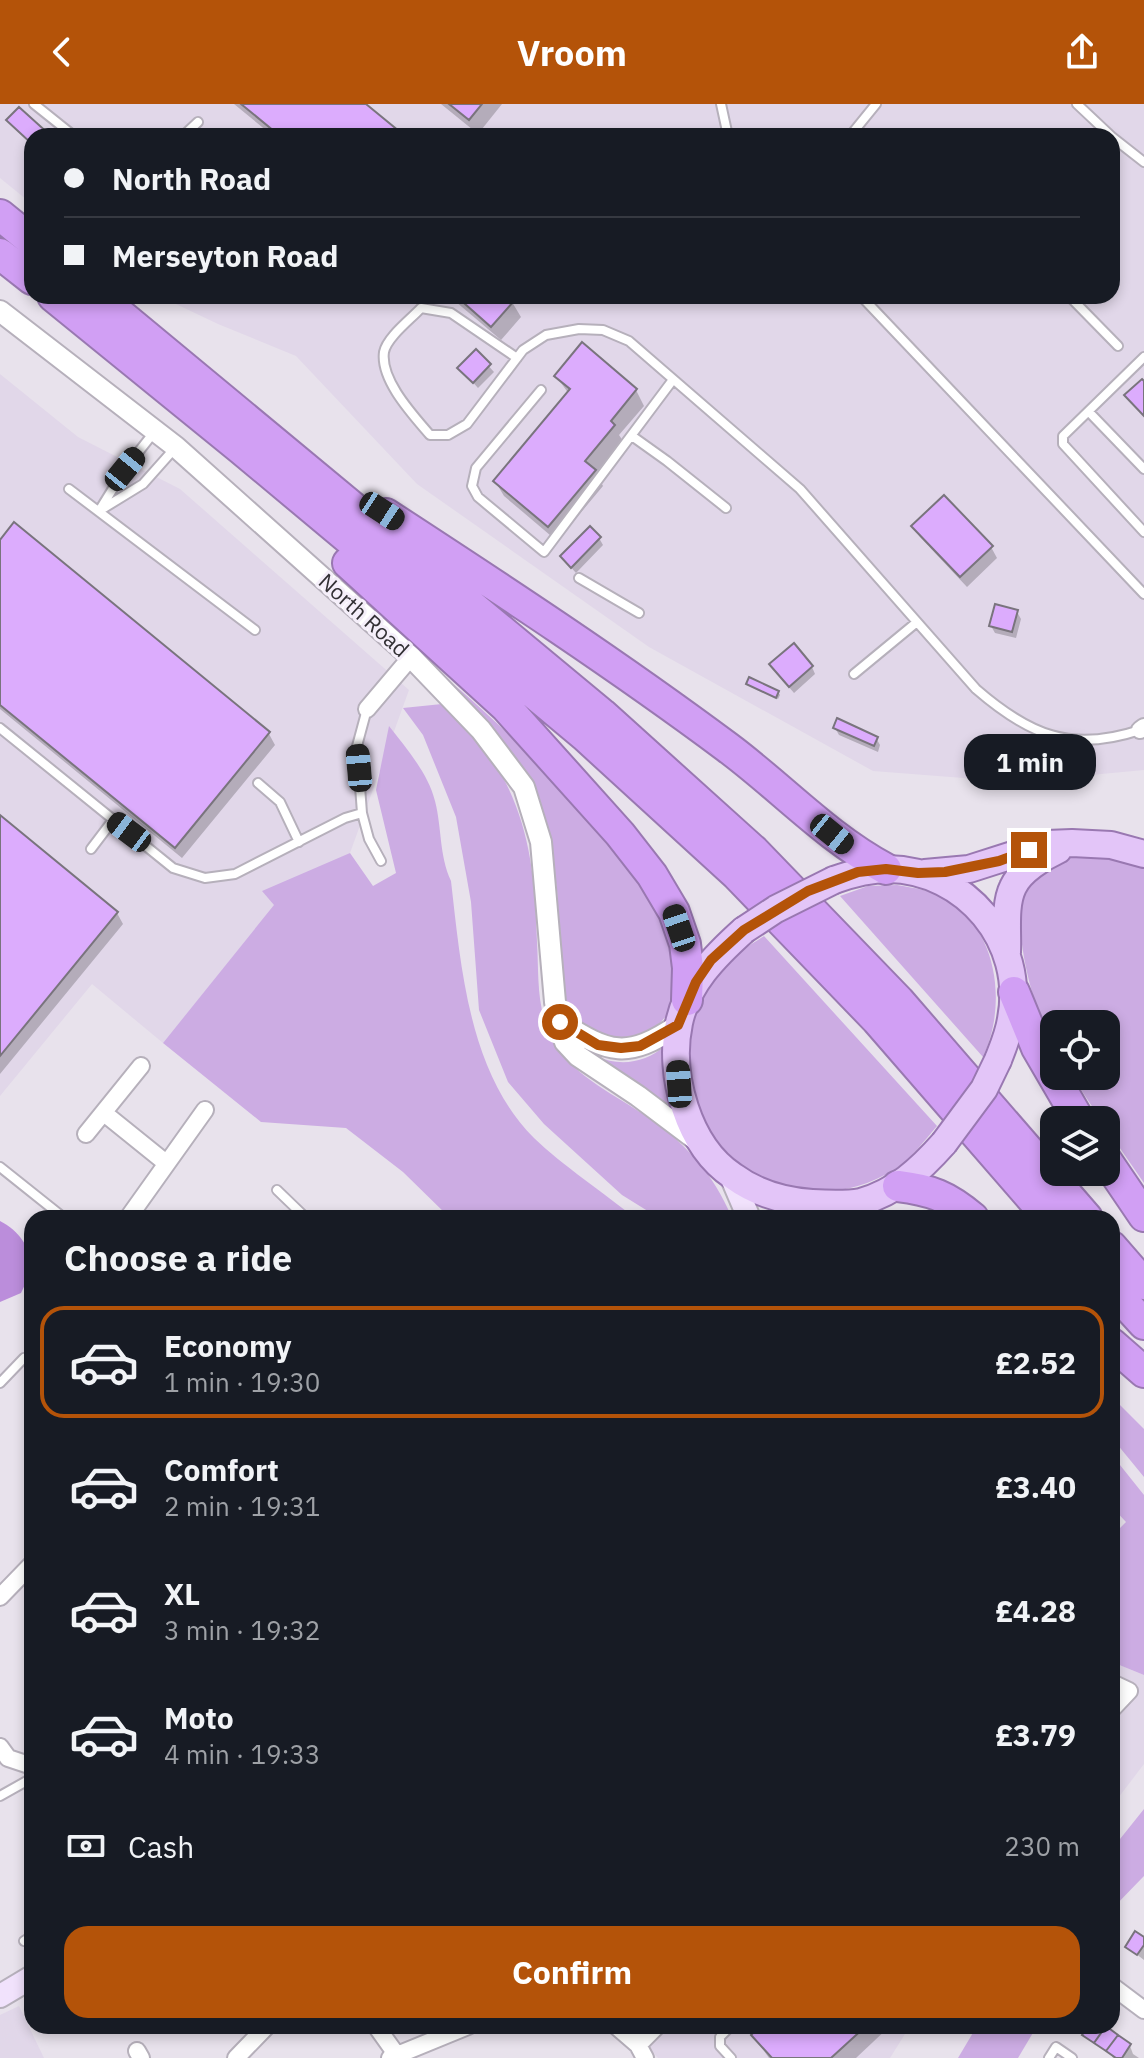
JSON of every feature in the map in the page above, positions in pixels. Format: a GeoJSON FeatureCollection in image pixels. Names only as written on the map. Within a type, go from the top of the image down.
{"type":"FeatureCollection","features":[{"type":"Feature","properties":{"kind":"highway"},"geometry":{"type":"LineString","coordinates":[[0,215],[24,234]]}},
{"type":"Feature","properties":{"kind":"highway"},"geometry":{"type":"LineString","coordinates":[[0,254],[24,273]]}},
{"type":"Feature","properties":{"kind":"highway"},"geometry":{"type":"LineString","coordinates":[[63,304],[585,736],[737,875],[877,1020],[1042,1210]]}},
{"type":"Feature","properties":{"kind":"highway"},"geometry":{"type":"LineString","coordinates":[[108,304],[602,714],[754,851],[899,1001],[1080,1210]]}},
{"type":"Feature","properties":{"kind":"highway"},"geometry":{"type":"LineString","coordinates":[[109,342],[207,439],[506,707],[620,834],[652,875],[674,912],[685,944],[688,968],[683,1012]]}},
{"type":"Feature","properties":{"kind":"highway"},"geometry":{"type":"LineString","coordinates":[[258,430],[506,593],[729,748],[854,852],[886,869]]}},
{"type":"Feature","properties":{"kind":"highway"},"geometry":{"type":"LineString","coordinates":[[1014,992],[1037,1048],[1071,1106]]}},
{"type":"Feature","properties":{"kind":"highway"},"geometry":{"type":"LineString","coordinates":[[1120,1181],[1144,1216]]}},
{"type":"Feature","properties":{"kind":"highway"},"geometry":{"type":"LineString","coordinates":[[898,1186],[928,1189],[962,1210]]}},
{"type":"Feature","properties":{"kind":"highway"},"geometry":{"type":"LineString","coordinates":[[1120,1256],[1144,1284]]}},
{"type":"Feature","properties":{"kind":"highway"},"geometry":{"type":"LineString","coordinates":[[1120,1298],[1144,1324]]}},
{"type":"Feature","properties":{"kind":"highway"},"geometry":{"type":"LineString","coordinates":[[1120,1351],[1144,1372]]}},
{"type":"Feature","properties":{"kind":"main road"},"geometry":{"type":"LineString","coordinates":[[1007,955],[1008,912],[1013,887],[1045,856],[1072,843]]}},
{"type":"Feature","properties":{"kind":"main road"},"geometry":{"type":"LineString","coordinates":[[746,1210],[731,1176],[703,1145],[685,1107],[679,1084],[683,1012],[711,960],[744,930],[776,909],[834,880],[858,872],[886,869],[918,873],[969,869],[1047,844],[1111,845],[1144,854]]}},
{"type":"Feature","properties":{"kind":"main road"},"geometry":{"type":"LineString","coordinates":[[846,1210],[898,1186],[917,1173],[944,1143],[984,1089],[1012,1018],[1012,968],[1003,941],[985,914],[961,891],[918,873]]}},
{"type":"Feature","properties":{"kind":"main road"},"geometry":{"type":"LineString","coordinates":[[731,1176],[792,1202],[859,1202]]}},
{"type":"Feature","properties":{"kind":"main road"},"geometry":{"type":"LineString","coordinates":[[0,1996],[24,1982]]}},
{"type":"Feature","properties":{"kind":"street","name":"North Road"},"geometry":{"type":"LineString","coordinates":[[0,311],[176,447],[411,657],[481,730],[524,787],[541,842],[555,1002],[565,1042],[578,1056],[703,1145]]}},
{"type":"Feature","properties":{"kind":"street"},"geometry":{"type":"LineString","coordinates":[[367,709],[411,657]]}},
{"type":"Feature","properties":{"kind":"street"},"geometry":{"type":"LineString","coordinates":[[560,1022],[598,1045],[621,1048],[640,1046],[683,1012]]}},
{"type":"Feature","properties":{"kind":"street"},"geometry":{"type":"LineString","coordinates":[[86,1134],[141,1066]]}},
{"type":"Feature","properties":{"kind":"street"},"geometry":{"type":"LineString","coordinates":[[134,1210],[205,1110]]}},
{"type":"Feature","properties":{"kind":"street"},"geometry":{"type":"LineString","coordinates":[[104,1113],[166,1163]]}},
{"type":"Feature","properties":{"kind":"street"},"geometry":{"type":"LineString","coordinates":[[0,1597],[24,1572]]}},
{"type":"Feature","properties":{"kind":"street"},"geometry":{"type":"LineString","coordinates":[[1120,1687],[1129,1691],[1120,1701]]}},
{"type":"Feature","properties":{"kind":"street"},"geometry":{"type":"LineString","coordinates":[[0,1747],[8,1758],[24,1762]]}},
{"type":"Feature","properties":{"kind":"street"},"geometry":{"type":"LineString","coordinates":[[1120,1992],[1144,2010]]}},
{"type":"Feature","properties":{"kind":"street"},"geometry":{"type":"LineString","coordinates":[[236,2058],[259,2034]]}},
{"type":"Feature","properties":{"kind":"street"},"geometry":{"type":"LineString","coordinates":[[381,2034],[393,2056],[450,2034]]}},
{"type":"Feature","properties":{"kind":"street"},"geometry":{"type":"LineString","coordinates":[[624,2034],[642,2051]]}},
{"type":"Feature","properties":{"kind":"lane"},"geometry":{"type":"LineString","coordinates":[[34,104],[64,128]]}},
{"type":"Feature","properties":{"kind":"lane"},"geometry":{"type":"LineString","coordinates":[[721,104],[726,128]]}},
{"type":"Feature","properties":{"kind":"lane"},"geometry":{"type":"LineString","coordinates":[[856,128],[876,104]]}},
{"type":"Feature","properties":{"kind":"lane"},"geometry":{"type":"LineString","coordinates":[[1077,104],[1103,128]]}},
{"type":"Feature","properties":{"kind":"lane"},"geometry":{"type":"LineString","coordinates":[[192,128],[198,122]]}},
{"type":"Feature","properties":{"kind":"lane"},"geometry":{"type":"LineString","coordinates":[[1120,142],[1144,162]]}},
{"type":"Feature","properties":{"kind":"lane"},"geometry":{"type":"LineString","coordinates":[[869,304],[1144,594]]}},
{"type":"Feature","properties":{"kind":"lane"},"geometry":{"type":"LineString","coordinates":[[1077,304],[1118,346]]}},
{"type":"Feature","properties":{"kind":"lane"},"geometry":{"type":"LineString","coordinates":[[517,358],[451,313],[421,308],[384,352],[390,382],[430,435],[448,435],[467,424],[517,358],[523,350],[546,335],[579,329],[603,330],[629,341],[800,489],[976,689],[1007,716],[1042,733],[1084,741],[1116,738],[1142,728]]}},
{"type":"Feature","properties":{"kind":"lane"},"geometry":{"type":"LineString","coordinates":[[1144,357],[1063,436],[1063,444],[1144,532]]}},
{"type":"Feature","properties":{"kind":"lane"},"geometry":{"type":"LineString","coordinates":[[541,390],[476,468],[472,486],[478,497],[544,552],[672,381]]}},
{"type":"Feature","properties":{"kind":"lane"},"geometry":{"type":"LineString","coordinates":[[1089,412],[1144,469]]}},
{"type":"Feature","properties":{"kind":"lane"},"geometry":{"type":"LineString","coordinates":[[99,511],[125,469],[155,431]]}},
{"type":"Feature","properties":{"kind":"lane"},"geometry":{"type":"LineString","coordinates":[[632,436],[726,508]]}},
{"type":"Feature","properties":{"kind":"lane"},"geometry":{"type":"LineString","coordinates":[[99,511],[143,484],[176,447]]}},
{"type":"Feature","properties":{"kind":"lane"},"geometry":{"type":"LineString","coordinates":[[69,489],[255,630]]}},
{"type":"Feature","properties":{"kind":"lane"},"geometry":{"type":"LineString","coordinates":[[579,578],[639,613]]}},
{"type":"Feature","properties":{"kind":"lane"},"geometry":{"type":"LineString","coordinates":[[854,674],[917,622]]}},
{"type":"Feature","properties":{"kind":"lane"},"geometry":{"type":"LineString","coordinates":[[367,709],[357,746],[362,813],[369,839],[381,861]]}},
{"type":"Feature","properties":{"kind":"lane"},"geometry":{"type":"LineString","coordinates":[[0,728],[173,868],[205,878],[235,874],[362,813]]}},
{"type":"Feature","properties":{"kind":"lane"},"geometry":{"type":"LineString","coordinates":[[258,783],[280,802],[299,842]]}},
{"type":"Feature","properties":{"kind":"lane"},"geometry":{"type":"LineString","coordinates":[[91,849],[113,820]]}},
{"type":"Feature","properties":{"kind":"lane"},"geometry":{"type":"LineString","coordinates":[[0,1167],[54,1210]]}},
{"type":"Feature","properties":{"kind":"lane"},"geometry":{"type":"LineString","coordinates":[[277,1190],[298,1210]]}},
{"type":"Feature","properties":{"kind":"lane"},"geometry":{"type":"LineString","coordinates":[[0,1383],[24,1358]]}},
{"type":"Feature","properties":{"kind":"lane"},"geometry":{"type":"LineString","coordinates":[[0,1796],[24,1782]]}},
{"type":"Feature","properties":{"kind":"lane"},"geometry":{"type":"LineString","coordinates":[[723,2034],[720,2046],[731,2058]]}},
{"type":"Feature","properties":{"kind":"lane"},"geometry":{"type":"LineString","coordinates":[[1049,2058],[1056,2047],[1072,2058]]}},
{"type":"Feature","properties":{"kind":"shaded area"},"geometry":{"type":"Polygon","coordinates":[[[0,104],[1144,104],[1144,770],[1015,782],[873,771],[649,647],[417,484],[296,356],[176,304],[1120,304],[1120,128],[24,128],[24,198],[0,178],[0,104]]]}},
{"type":"Feature","properties":{"kind":"shaded area"},"geometry":{"type":"Polygon","coordinates":[[[0,374],[78,437],[180,489],[409,690],[350,853],[275,905],[163,1043],[92,984],[0,1096],[0,374]]]}},
{"type":"Feature","properties":{"kind":"shaded area"},"geometry":{"type":"Polygon","coordinates":[[[452,683],[526,751],[572,800],[666,915],[675,954],[678,987],[671,1008],[660,1023],[644,1033],[627,1038],[609,1037],[591,1031],[576,1018],[564,1000],[551,846],[514,758],[452,683]]]}},
{"type":"Feature","properties":{"kind":"shaded area"},"geometry":{"type":"Polygon","coordinates":[[[442,704],[473,732],[505,781],[516,806],[530,857],[539,990],[546,1025],[559,1050],[579,1071],[658,1124],[684,1147],[716,1187],[728,1210],[646,1210],[622,1195],[544,1124],[508,1082],[479,1010],[471,902],[456,817],[423,735],[403,708],[442,704]]]}},
{"type":"Feature","properties":{"kind":"shaded area"},"geometry":{"type":"Polygon","coordinates":[[[389,726],[422,771],[435,801],[472,1018],[495,1083],[512,1112],[534,1138],[624,1210],[442,1210],[403,1172],[346,1128],[261,1122],[163,1043],[274,905],[262,891],[350,853],[373,886],[396,873],[376,790],[389,726]]]}},
{"type":"Feature","properties":{"kind":"shaded area"},"geometry":{"type":"Polygon","coordinates":[[[1103,855],[1144,868],[1144,1183],[1120,1148],[1120,1106],[1092,1106],[1081,1090],[1120,1090],[1120,1010],[1040,1010],[1040,1016],[1025,962],[1020,913],[1023,892],[1031,877],[1041,869],[1068,857],[1103,855]]]}},
{"type":"Feature","properties":{"kind":"shaded area"},"geometry":{"type":"Polygon","coordinates":[[[897,885],[945,898],[963,912],[977,929],[987,949],[996,993],[995,1015],[983,1057],[840,896],[868,886],[897,885]]]}},
{"type":"Feature","properties":{"kind":"shaded area"},"geometry":{"type":"Polygon","coordinates":[[[764,936],[937,1126],[895,1169],[855,1187],[816,1191],[779,1185],[745,1168],[718,1142],[699,1109],[689,1071],[691,1028],[697,1006],[715,973],[764,936]]]}},
{"type":"Feature","properties":{"kind":"shaded area"},"geometry":{"type":"Polygon","coordinates":[[[664,1046],[666,1085],[675,1116],[592,1062],[597,1056],[623,1062],[641,1060],[664,1046]]]}},
{"type":"Feature","properties":{"kind":"shaded area"},"geometry":{"type":"Polygon","coordinates":[[[0,1221],[24,1243],[24,1286],[21,1293],[0,1302],[0,1221]]]}},
{"type":"Feature","properties":{"kind":"shaded area"},"geometry":{"type":"Polygon","coordinates":[[[1120,1405],[1144,1429],[1144,1477],[1120,1448],[1120,1405]]]}},
{"type":"Feature","properties":{"kind":"shaded area"},"geometry":{"type":"Polygon","coordinates":[[[1120,1465],[1144,1495],[1144,1675],[1120,1665],[1120,1528],[1126,1522],[1120,1516],[1120,1465]]]}},
{"type":"Feature","properties":{"kind":"shaded area"},"geometry":{"type":"Polygon","coordinates":[[[1120,1665],[1144,1675],[1144,1764],[1120,1796],[1120,1665]]]}},
{"type":"Feature","properties":{"kind":"shaded area"},"geometry":{"type":"Polygon","coordinates":[[[1144,1809],[1144,1876],[1120,1901],[1120,1839],[1144,1809]]]}},
{"type":"Feature","properties":{"kind":"shaded area"},"geometry":{"type":"Polygon","coordinates":[[[19,2006],[24,2016],[24,2034],[32,2034],[44,2058],[0,2058],[0,2015],[19,2006]]]}},
{"type":"Feature","properties":{"kind":"shaded area"},"geometry":{"type":"Polygon","coordinates":[[[636,2034],[905,2034],[890,2058],[658,2058],[636,2034]]]}},
{"type":"Feature","properties":{"kind":"shaded area"},"geometry":{"type":"Polygon","coordinates":[[[972,2034],[1032,2034],[1018,2058],[958,2058],[972,2034]]]}},
{"type":"Feature","properties":{"kind":"building"},"geometry":{"type":"Polygon","coordinates":[[[241,104],[366,104],[395,128],[270,128],[241,104]]]}},
{"type":"Feature","properties":{"kind":"building"},"geometry":{"type":"Polygon","coordinates":[[[449,104],[482,104],[469,120],[449,104]]]}},
{"type":"Feature","properties":{"kind":"building"},"geometry":{"type":"Polygon","coordinates":[[[19,107],[42,128],[24,128],[24,137],[6,120],[19,107]]]}},
{"type":"Feature","properties":{"kind":"building"},"geometry":{"type":"Polygon","coordinates":[[[465,304],[511,304],[491,327],[465,304]]]}},
{"type":"Feature","properties":{"kind":"building"},"geometry":{"type":"Polygon","coordinates":[[[582,342],[637,389],[611,421],[615,425],[585,461],[596,470],[548,527],[493,481],[570,389],[554,376],[582,342]]]}},
{"type":"Feature","properties":{"kind":"building"},"geometry":{"type":"Polygon","coordinates":[[[476,349],[491,364],[473,383],[457,368],[476,349]]]}},
{"type":"Feature","properties":{"kind":"building"},"geometry":{"type":"Polygon","coordinates":[[[1142,379],[1144,381],[1144,416],[1124,395],[1142,379]]]}},
{"type":"Feature","properties":{"kind":"building"},"geometry":{"type":"Polygon","coordinates":[[[944,495],[993,546],[960,577],[911,526],[944,495]]]}},
{"type":"Feature","properties":{"kind":"building"},"geometry":{"type":"Polygon","coordinates":[[[14,522],[270,732],[175,848],[0,705],[0,540],[14,522]]]}},
{"type":"Feature","properties":{"kind":"building"},"geometry":{"type":"Polygon","coordinates":[[[590,526],[601,537],[571,568],[560,556],[590,526]]]}},
{"type":"Feature","properties":{"kind":"building"},"geometry":{"type":"Polygon","coordinates":[[[995,604],[1018,610],[1012,632],[989,626],[995,604]]]}},
{"type":"Feature","properties":{"kind":"building"},"geometry":{"type":"Polygon","coordinates":[[[794,643],[813,666],[789,687],[769,664],[794,643]]]}},
{"type":"Feature","properties":{"kind":"building"},"geometry":{"type":"Polygon","coordinates":[[[749,677],[779,691],[776,698],[746,684],[749,677]]]}},
{"type":"Feature","properties":{"kind":"building"},"geometry":{"type":"Polygon","coordinates":[[[837,718],[878,737],[874,746],[833,728],[837,718]]]}},
{"type":"Feature","properties":{"kind":"building"},"geometry":{"type":"Polygon","coordinates":[[[0,815],[118,912],[0,1056],[0,815]]]}},
{"type":"Feature","properties":{"kind":"building"},"geometry":{"type":"Polygon","coordinates":[[[1135,1931],[1144,1937],[1144,1945],[1137,1955],[1125,1947],[1135,1931]]]}},
{"type":"Feature","properties":{"kind":"building"},"geometry":{"type":"Polygon","coordinates":[[[857,2034],[831,2058],[772,2058],[751,2035],[857,2034]]]}},
{"type":"Feature","properties":{"kind":"building"},"geometry":{"type":"Polygon","coordinates":[[[1083,2034],[1100,2034],[1094,2043],[1083,2034]]]}},
{"type":"Feature","properties":{"kind":"building"},"geometry":{"type":"Polygon","coordinates":[[[1100,2034],[1118,2035],[1106,2051],[1094,2043],[1100,2034]]]}},
{"type":"Feature","properties":{"kind":"building"},"geometry":{"type":"Polygon","coordinates":[[[1118,2035],[1131,2044],[1122,2058],[1116,2058],[1106,2051],[1118,2035]]]}},
{"type":"Feature","properties":{"kind":"route"},"geometry":{"type":"LineString","coordinates":[[560,1022],[598,1045],[608,1048],[640,1046],[678,1025],[696,982],[711,960],[744,930],[808,891],[858,872],[886,869],[918,873],[969,869],[1029,850]]}}]}
